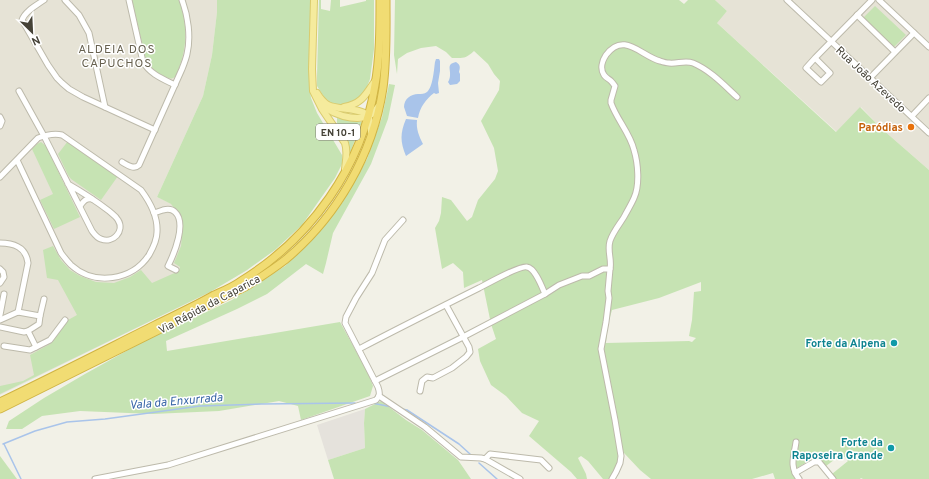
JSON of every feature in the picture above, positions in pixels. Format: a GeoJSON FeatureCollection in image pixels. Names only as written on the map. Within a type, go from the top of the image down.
{"type":"FeatureCollection","features":[{"type":"Feature","properties":{"kind":"highway","name":"Via Rápida da Caparica"},"geometry":{"type":"LineString","coordinates":[[0,402],[240,282],[279,254],[303,231],[331,196],[358,146],[365,114],[372,101],[376,79],[379,50],[380,0]]}},
{"type":"Feature","properties":{"kind":"highway","name":"Via Rápida da Caparica"},"geometry":{"type":"LineString","coordinates":[[0,409],[244,287],[266,274],[285,260],[310,236],[336,204],[356,172],[371,136],[381,98],[385,70],[386,0]]}},
{"type":"Feature","properties":{"kind":"main road","name":"EN 10-1"},"geometry":{"type":"LineString","coordinates":[[314,0],[312,86],[315,95],[318,101],[329,111],[360,118],[365,114]]}},
{"type":"Feature","properties":{"kind":"main road","name":"EN 10-1"},"geometry":{"type":"LineString","coordinates":[[312,77],[314,86],[319,96],[325,103],[336,107],[365,114],[373,114],[377,110],[381,98]]}},
{"type":"Feature","properties":{"kind":"main road","name":"EN 10-1"},"geometry":{"type":"LineString","coordinates":[[336,107],[346,107],[359,102],[367,95],[376,79]]}},
{"type":"Feature","properties":{"kind":"main road","name":"EN 10-1"},"geometry":{"type":"LineString","coordinates":[[315,95],[322,109],[344,140],[347,148],[345,172]]}},
{"type":"Feature","properties":{"kind":"main road","name":"EN 10-1"},"geometry":{"type":"LineString","coordinates":[[337,114],[334,122],[337,130]]}},
{"type":"Feature","properties":{"kind":"main road","name":"EN 10-1"},"geometry":{"type":"LineString","coordinates":[[365,114],[370,122],[371,136]]}},
{"type":"Feature","properties":{"kind":"street"},"geometry":{"type":"LineString","coordinates":[[44,0],[26,13],[22,20],[57,78],[69,89],[155,130]]}},
{"type":"Feature","properties":{"kind":"street"},"geometry":{"type":"LineString","coordinates":[[66,0],[78,15],[89,33],[105,107]]}},
{"type":"Feature","properties":{"kind":"street"},"geometry":{"type":"LineString","coordinates":[[129,0],[141,55],[147,68],[152,73],[175,85]]}},
{"type":"Feature","properties":{"kind":"street"},"geometry":{"type":"LineString","coordinates":[[122,162],[134,167],[139,165],[175,85],[187,54],[189,43],[187,15],[182,0]]}},
{"type":"Feature","properties":{"kind":"street","name":"Rua João Azevedo"},"geometry":{"type":"LineString","coordinates":[[787,0],[929,133]]}},
{"type":"Feature","properties":{"kind":"street"},"geometry":{"type":"LineString","coordinates":[[815,58],[830,73],[821,82],[806,68],[815,58],[872,0]]}},
{"type":"Feature","properties":{"kind":"street"},"geometry":{"type":"LineString","coordinates":[[879,0],[929,47]]}},
{"type":"Feature","properties":{"kind":"street"},"geometry":{"type":"LineString","coordinates":[[857,15],[895,52]]}},
{"type":"Feature","properties":{"kind":"street"},"geometry":{"type":"LineString","coordinates":[[870,78],[914,33]]}},
{"type":"Feature","properties":{"kind":"street"},"geometry":{"type":"LineString","coordinates":[[612,479],[620,463],[621,456],[601,349],[607,310],[610,268],[608,249],[616,228],[623,220],[634,199],[637,186],[637,174],[634,148],[611,103],[615,86],[604,75],[602,70],[602,62],[608,53],[615,47],[620,45],[629,46],[658,61],[669,64],[687,62],[693,63],[704,69],[736,97]]}},
{"type":"Feature","properties":{"kind":"street"},"geometry":{"type":"LineString","coordinates":[[19,91],[44,136],[68,184],[80,206],[92,232],[97,237],[105,240],[115,238],[120,225],[116,217],[68,184]]}},
{"type":"Feature","properties":{"kind":"street"},"geometry":{"type":"LineString","coordinates":[[912,116],[929,98]]}},
{"type":"Feature","properties":{"kind":"street"},"geometry":{"type":"LineString","coordinates":[[0,117],[2,121],[1,125]]}},
{"type":"Feature","properties":{"kind":"street"},"geometry":{"type":"LineString","coordinates":[[0,177],[35,141],[54,133],[62,135],[130,181],[141,190],[146,197],[153,209],[157,231],[156,240],[146,259],[140,266],[129,273],[115,277],[97,278],[78,270],[70,264],[61,253],[17,160]]}},
{"type":"Feature","properties":{"kind":"street"},"geometry":{"type":"LineString","coordinates":[[80,206],[84,200],[93,200]]}},
{"type":"Feature","properties":{"kind":"street"},"geometry":{"type":"LineString","coordinates":[[154,213],[164,209],[170,209],[174,211],[178,217],[179,235],[175,250],[168,266],[176,270]]}},
{"type":"Feature","properties":{"kind":"street"},"geometry":{"type":"LineString","coordinates":[[95,479],[168,464],[376,400],[380,392],[345,322],[356,298],[372,272],[385,240],[403,220]]}},
{"type":"Feature","properties":{"kind":"street"},"geometry":{"type":"LineString","coordinates":[[0,243],[20,247],[27,259],[28,263],[18,312]]}},
{"type":"Feature","properties":{"kind":"street"},"geometry":{"type":"LineString","coordinates":[[359,349],[522,267],[527,266],[533,270],[545,294]]}},
{"type":"Feature","properties":{"kind":"street"},"geometry":{"type":"LineString","coordinates":[[375,381],[463,337],[560,285],[582,276],[589,276],[603,269],[610,268]]}},
{"type":"Feature","properties":{"kind":"street"},"geometry":{"type":"LineString","coordinates":[[0,270],[4,277],[0,282]]}},
{"type":"Feature","properties":{"kind":"street"},"geometry":{"type":"LineString","coordinates":[[0,315],[4,294]]}},
{"type":"Feature","properties":{"kind":"street"},"geometry":{"type":"LineString","coordinates":[[0,327],[24,332],[39,324],[44,299]]}},
{"type":"Feature","properties":{"kind":"street"},"geometry":{"type":"LineString","coordinates":[[420,390],[422,381],[427,377],[433,378],[452,368],[470,352],[469,347],[446,304]]}},
{"type":"Feature","properties":{"kind":"street"},"geometry":{"type":"LineString","coordinates":[[0,320],[18,312],[40,316]]}},
{"type":"Feature","properties":{"kind":"street"},"geometry":{"type":"LineString","coordinates":[[4,346],[30,350],[50,340],[65,320]]}},
{"type":"Feature","properties":{"kind":"street"},"geometry":{"type":"LineString","coordinates":[[28,331],[36,347]]}},
{"type":"Feature","properties":{"kind":"street"},"geometry":{"type":"LineString","coordinates":[[379,396],[425,427],[461,457],[485,459],[520,479]]}},
{"type":"Feature","properties":{"kind":"street"},"geometry":{"type":"LineString","coordinates":[[796,442],[793,470],[799,479]]}},
{"type":"Feature","properties":{"kind":"street"},"geometry":{"type":"LineString","coordinates":[[485,459],[490,454],[541,460],[549,468]]}},
{"type":"Feature","properties":{"kind":"street"},"geometry":{"type":"LineString","coordinates":[[795,473],[814,462],[819,462],[833,479]]}},
{"type":"Feature","properties":{"kind":"shaded area"},"geometry":{"type":"Polygon","coordinates":[[[0,0],[217,0],[212,55],[203,96],[157,197],[263,248],[247,270],[210,292],[0,395],[0,0]]]}},
{"type":"Feature","properties":{"kind":"shaded area"},"geometry":{"type":"Polygon","coordinates":[[[715,0],[929,0],[929,170],[882,129],[861,107],[837,132],[716,22],[727,11],[715,0]]]}},
{"type":"Feature","properties":{"kind":"shaded area"},"geometry":{"type":"Polygon","coordinates":[[[365,409],[365,448],[328,460],[317,425],[365,409]]]}},
{"type":"Feature","properties":{"kind":"green space"},"geometry":{"type":"Polygon","coordinates":[[[132,0],[179,0],[184,17],[185,42],[182,59],[177,74],[173,78],[168,78],[158,73],[148,62],[145,56],[132,0]]]}},
{"type":"Feature","properties":{"kind":"green space"},"geometry":{"type":"Polygon","coordinates":[[[217,0],[310,0],[311,22],[309,84],[311,98],[317,113],[342,155],[343,162],[335,178],[302,225],[275,250],[247,270],[210,292],[0,394],[0,386],[23,381],[34,375],[30,355],[50,344],[68,320],[77,315],[58,280],[47,278],[43,250],[53,246],[61,260],[70,270],[80,276],[96,282],[114,283],[130,277],[141,270],[152,283],[179,271],[180,267],[174,263],[181,246],[183,223],[179,214],[171,204],[157,197],[203,96],[212,55],[217,0]]]}},
{"type":"Feature","properties":{"kind":"green space"},"geometry":{"type":"Polygon","coordinates":[[[319,0],[321,0],[321,9],[330,11],[331,0],[340,0],[340,7],[366,0],[374,0],[374,49],[370,79],[366,89],[359,99],[349,104],[339,105],[331,103],[324,97],[317,86],[319,0]]]}},
{"type":"Feature","properties":{"kind":"green space"},"geometry":{"type":"Polygon","coordinates":[[[395,0],[679,0],[684,4],[688,0],[715,0],[727,11],[717,23],[836,132],[860,107],[882,129],[929,170],[929,479],[835,479],[832,474],[848,461],[842,454],[826,466],[819,460],[812,460],[797,468],[795,464],[799,441],[794,442],[792,453],[791,470],[796,479],[775,479],[773,473],[752,479],[651,479],[624,453],[619,454],[617,465],[610,479],[603,479],[588,461],[581,456],[578,458],[587,479],[577,479],[571,472],[529,436],[539,421],[522,413],[506,396],[491,385],[480,361],[478,349],[496,339],[491,324],[482,280],[464,288],[463,272],[453,263],[442,269],[435,228],[441,213],[442,197],[451,200],[467,221],[472,217],[478,200],[495,179],[498,171],[494,148],[481,121],[499,90],[500,81],[488,64],[474,51],[464,58],[452,58],[436,46],[421,48],[407,53],[398,59],[397,74],[394,55],[395,0]],[[701,282],[659,298],[612,310],[608,324],[606,343],[692,342],[696,338],[689,336],[694,292],[701,291],[701,282]]]}},
{"type":"Feature","properties":{"kind":"green space"},"geometry":{"type":"Polygon","coordinates":[[[875,6],[906,35],[893,48],[862,19],[875,6]]]}},
{"type":"Feature","properties":{"kind":"green space"},"geometry":{"type":"Polygon","coordinates":[[[389,84],[395,85],[388,119],[371,164],[333,233],[323,274],[306,264],[267,294],[166,341],[167,351],[340,322],[368,373],[373,386],[370,396],[301,420],[298,406],[279,401],[219,411],[153,414],[80,411],[42,416],[22,429],[6,429],[9,421],[85,374],[146,340],[232,300],[285,266],[317,235],[342,203],[367,159],[382,117],[389,84]]]}},
{"type":"Feature","properties":{"kind":"green space"},"geometry":{"type":"Polygon","coordinates":[[[337,118],[362,122],[350,153],[348,142],[337,123],[337,118]]]}},
{"type":"Feature","properties":{"kind":"green space"},"geometry":{"type":"Polygon","coordinates":[[[68,141],[118,176],[101,200],[71,179],[68,175],[58,154],[68,141]]]}},
{"type":"Feature","properties":{"kind":"green space"},"geometry":{"type":"Polygon","coordinates":[[[41,142],[46,146],[80,217],[54,229],[40,200],[53,194],[32,149],[41,142]]]}},
{"type":"Feature","properties":{"kind":"green space"},"geometry":{"type":"Polygon","coordinates":[[[381,401],[386,403],[385,404],[406,420],[422,430],[458,460],[471,479],[334,479],[328,460],[365,448],[365,409],[381,401]]]}},
{"type":"Feature","properties":{"kind":"green space"},"geometry":{"type":"Polygon","coordinates":[[[0,456],[17,479],[0,479],[0,456]]]}},
{"type":"Feature","properties":{"kind":"water"},"geometry":{"type":"Polygon","coordinates":[[[436,59],[439,59],[440,61],[438,83],[439,93],[434,93],[428,98],[420,110],[418,118],[407,116],[404,107],[405,102],[410,96],[415,94],[424,94],[429,90],[436,59]]]}},
{"type":"Feature","properties":{"kind":"water"},"geometry":{"type":"Polygon","coordinates":[[[456,62],[460,67],[460,81],[457,84],[450,85],[448,82],[450,77],[450,65],[456,62]]]}},
{"type":"Feature","properties":{"kind":"water"},"geometry":{"type":"Polygon","coordinates":[[[406,119],[417,120],[418,132],[423,144],[406,156],[402,138],[406,119]]]}},
{"type":"Feature","properties":{"kind":"waterway","name":"Vala da Enxurrada"},"geometry":{"type":"LineString","coordinates":[[3,444],[35,431],[67,422],[105,419],[200,406],[355,403]]}},
{"type":"Feature","properties":{"kind":"waterway","name":"Vala da Enxurrada"},"geometry":{"type":"LineString","coordinates":[[372,403],[392,407]]}},
{"type":"Feature","properties":{"kind":"waterway","name":"Vala da Enxurrada"},"geometry":{"type":"LineString","coordinates":[[402,409],[407,410],[459,444],[470,454]]}},
{"type":"Feature","properties":{"kind":"waterway"},"geometry":{"type":"LineString","coordinates":[[4,444],[21,479]]}},
{"type":"Feature","properties":{"kind":"waterway","name":"Vala da Enxurrada"},"geometry":{"type":"LineString","coordinates":[[479,463],[497,479]]}},
{"type":"Feature","properties":{"kind":"place","name":"Paródias"},"geometry":{"type":"Point","coordinates":[911,127]}},
{"type":"Feature","properties":{"kind":"place","name":"Forte da Alpena"},"geometry":{"type":"Point","coordinates":[894,343]}},
{"type":"Feature","properties":{"kind":"place","name":"Forte da Raposeira Grande"},"geometry":{"type":"Point","coordinates":[891,448]}},
{"type":"Feature","properties":{"kind":"district","name":"ALDEIA DOS CAPUCHOS"},"geometry":{"type":"Point","coordinates":[117,56]}}]}
